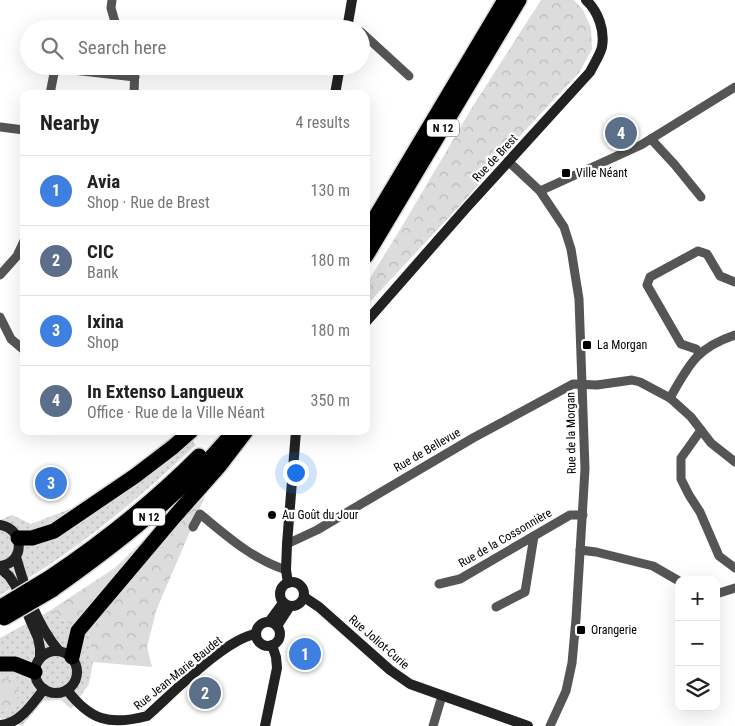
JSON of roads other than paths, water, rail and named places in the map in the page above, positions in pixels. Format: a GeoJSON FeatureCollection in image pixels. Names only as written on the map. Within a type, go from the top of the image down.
{"type":"FeatureCollection","features":[{"type":"Feature","properties":{"kind":"highway","name":"N 12"},"geometry":{"type":"LineString","coordinates":[[370,226],[505,0]]}},
{"type":"Feature","properties":{"kind":"highway","name":"N 12"},"geometry":{"type":"LineString","coordinates":[[370,249],[518,0]]}},
{"type":"Feature","properties":{"kind":"highway"},"geometry":{"type":"LineString","coordinates":[[18,538],[32,538],[54,531],[135,476],[186,435]]}},
{"type":"Feature","properties":{"kind":"highway","name":"N 12"},"geometry":{"type":"LineString","coordinates":[[50,584],[173,481],[218,435]]}},
{"type":"Feature","properties":{"kind":"highway","name":"N 12"},"geometry":{"type":"LineString","coordinates":[[1,613],[50,584],[139,525],[184,485],[231,435]]}},
{"type":"Feature","properties":{"kind":"highway"},"geometry":{"type":"LineString","coordinates":[[65,654],[78,631],[220,465],[243,435]]}},
{"type":"Feature","properties":{"kind":"highway"},"geometry":{"type":"LineString","coordinates":[[0,664],[38,665]]}},
{"type":"Feature","properties":{"kind":"street"},"geometry":{"type":"LineString","coordinates":[[112,0],[111,8],[114,20]]}},
{"type":"Feature","properties":{"kind":"street"},"geometry":{"type":"LineString","coordinates":[[351,20],[352,0]]}},
{"type":"Feature","properties":{"kind":"street","name":"Rue de Brest"},"geometry":{"type":"LineString","coordinates":[[370,317],[508,161],[590,72],[602,48],[602,31],[598,17],[586,0]]}},
{"type":"Feature","properties":{"kind":"street"},"geometry":{"type":"LineString","coordinates":[[370,40],[409,76]]}},
{"type":"Feature","properties":{"kind":"street"},"geometry":{"type":"LineString","coordinates":[[51,90],[54,75]]}},
{"type":"Feature","properties":{"kind":"street"},"geometry":{"type":"LineString","coordinates":[[117,75],[135,77],[134,90]]}},
{"type":"Feature","properties":{"kind":"street"},"geometry":{"type":"LineString","coordinates":[[336,90],[338,75]]}},
{"type":"Feature","properties":{"kind":"street"},"geometry":{"type":"LineString","coordinates":[[540,191],[641,145],[735,87]]}},
{"type":"Feature","properties":{"kind":"street"},"geometry":{"type":"LineString","coordinates":[[0,127],[20,130]]}},
{"type":"Feature","properties":{"kind":"street"},"geometry":{"type":"LineString","coordinates":[[651,139],[701,197]]}},
{"type":"Feature","properties":{"kind":"street","name":"Rue de la Morgan"},"geometry":{"type":"LineString","coordinates":[[508,161],[540,191],[564,227],[572,249],[579,299],[585,469],[583,514],[572,663],[566,692],[550,724]]}},
{"type":"Feature","properties":{"kind":"street"},"geometry":{"type":"LineString","coordinates":[[0,275],[17,256],[20,250]]}},
{"type":"Feature","properties":{"kind":"street"},"geometry":{"type":"LineString","coordinates":[[699,353],[696,349],[681,344],[648,285],[650,277],[698,251],[707,254],[720,276],[735,282]]}},
{"type":"Feature","properties":{"kind":"street"},"geometry":{"type":"LineString","coordinates":[[0,317],[12,339],[20,346]]}},
{"type":"Feature","properties":{"kind":"street"},"geometry":{"type":"LineString","coordinates":[[670,398],[689,365],[699,353],[735,336]]}},
{"type":"Feature","properties":{"kind":"street","name":"Rue de Bellevue"},"geometry":{"type":"LineString","coordinates":[[287,544],[317,530],[473,438],[572,384],[597,385],[632,380],[640,382],[670,398],[691,417],[711,443],[735,462]]}},
{"type":"Feature","properties":{"kind":"street"},"geometry":{"type":"LineString","coordinates":[[701,430],[681,458],[681,479],[688,495],[700,512],[719,556],[735,568]]}},
{"type":"Feature","properties":{"kind":"street"},"geometry":{"type":"LineString","coordinates":[[288,583],[286,570],[287,544],[296,435]]}},
{"type":"Feature","properties":{"kind":"street"},"geometry":{"type":"LineString","coordinates":[[193,527],[200,514],[246,552],[286,570]]}},
{"type":"Feature","properties":{"kind":"street","name":"Rue de la Cossonnière"},"geometry":{"type":"LineString","coordinates":[[439,584],[460,579],[570,515],[583,514]]}},
{"type":"Feature","properties":{"kind":"street"},"geometry":{"type":"LineString","coordinates":[[2,524],[10,528],[18,538],[19,551],[16,557],[11,562],[0,567],[15,585],[38,638],[39,684],[44,689],[55,693],[67,690],[72,686],[77,675],[77,668],[46,636],[24,583],[16,557]]}},
{"type":"Feature","properties":{"kind":"street"},"geometry":{"type":"LineString","coordinates":[[496,607],[524,592],[534,536]]}},
{"type":"Feature","properties":{"kind":"street"},"geometry":{"type":"LineString","coordinates":[[580,550],[596,552],[652,566],[675,579]]}},
{"type":"Feature","properties":{"kind":"street"},"geometry":{"type":"LineString","coordinates":[[288,583],[299,584],[303,590],[304,597],[297,605],[286,604],[281,599],[280,592],[288,583]]}},
{"type":"Feature","properties":{"kind":"street"},"geometry":{"type":"LineString","coordinates":[[720,593],[735,588]]}},
{"type":"Feature","properties":{"kind":"street","name":"Rue Joliot-Curie"},"geometry":{"type":"LineString","coordinates":[[304,597],[319,607],[398,676],[410,684],[528,726]]}},
{"type":"Feature","properties":{"kind":"street"},"geometry":{"type":"LineString","coordinates":[[273,624],[286,604]]}},
{"type":"Feature","properties":{"kind":"street"},"geometry":{"type":"LineString","coordinates":[[273,624],[279,629],[280,636],[272,645],[262,644],[256,634],[260,625],[273,624]]}},
{"type":"Feature","properties":{"kind":"street","name":"Rue Jean-Marie Baudet"},"geometry":{"type":"LineString","coordinates":[[67,690],[77,704],[95,720],[112,725],[138,720],[147,716],[218,655],[245,637],[256,634]]}},
{"type":"Feature","properties":{"kind":"street"},"geometry":{"type":"LineString","coordinates":[[265,726],[277,668],[272,645]]}},
{"type":"Feature","properties":{"kind":"street"},"geometry":{"type":"LineString","coordinates":[[38,665],[45,654],[65,654]]}},
{"type":"Feature","properties":{"kind":"street"},"geometry":{"type":"LineString","coordinates":[[0,725],[16,721],[44,689]]}},
{"type":"Feature","properties":{"kind":"street"},"geometry":{"type":"LineString","coordinates":[[433,726],[442,696]]}},
{"type":"Feature","properties":{"kind":"place","name":"In Extenso Langueux"},"geometry":{"type":"Point","coordinates":[621,133]}},
{"type":"Feature","properties":{"kind":"place","name":"Ville Néant"},"geometry":{"type":"Point","coordinates":[566,173]}},
{"type":"Feature","properties":{"kind":"place","name":"La Morgan"},"geometry":{"type":"Point","coordinates":[587,345]}},
{"type":"Feature","properties":{"kind":"place","name":"Ixina"},"geometry":{"type":"Point","coordinates":[51,483]}},
{"type":"Feature","properties":{"kind":"place","name":"Au Goût du Jour"},"geometry":{"type":"Point","coordinates":[272,515]}},
{"type":"Feature","properties":{"kind":"place","name":"Orangerie"},"geometry":{"type":"Point","coordinates":[581,630]}},
{"type":"Feature","properties":{"kind":"place","name":"Avia"},"geometry":{"type":"Point","coordinates":[305,654]}},
{"type":"Feature","properties":{"kind":"place","name":"CIC"},"geometry":{"type":"Point","coordinates":[205,693]}}]}
